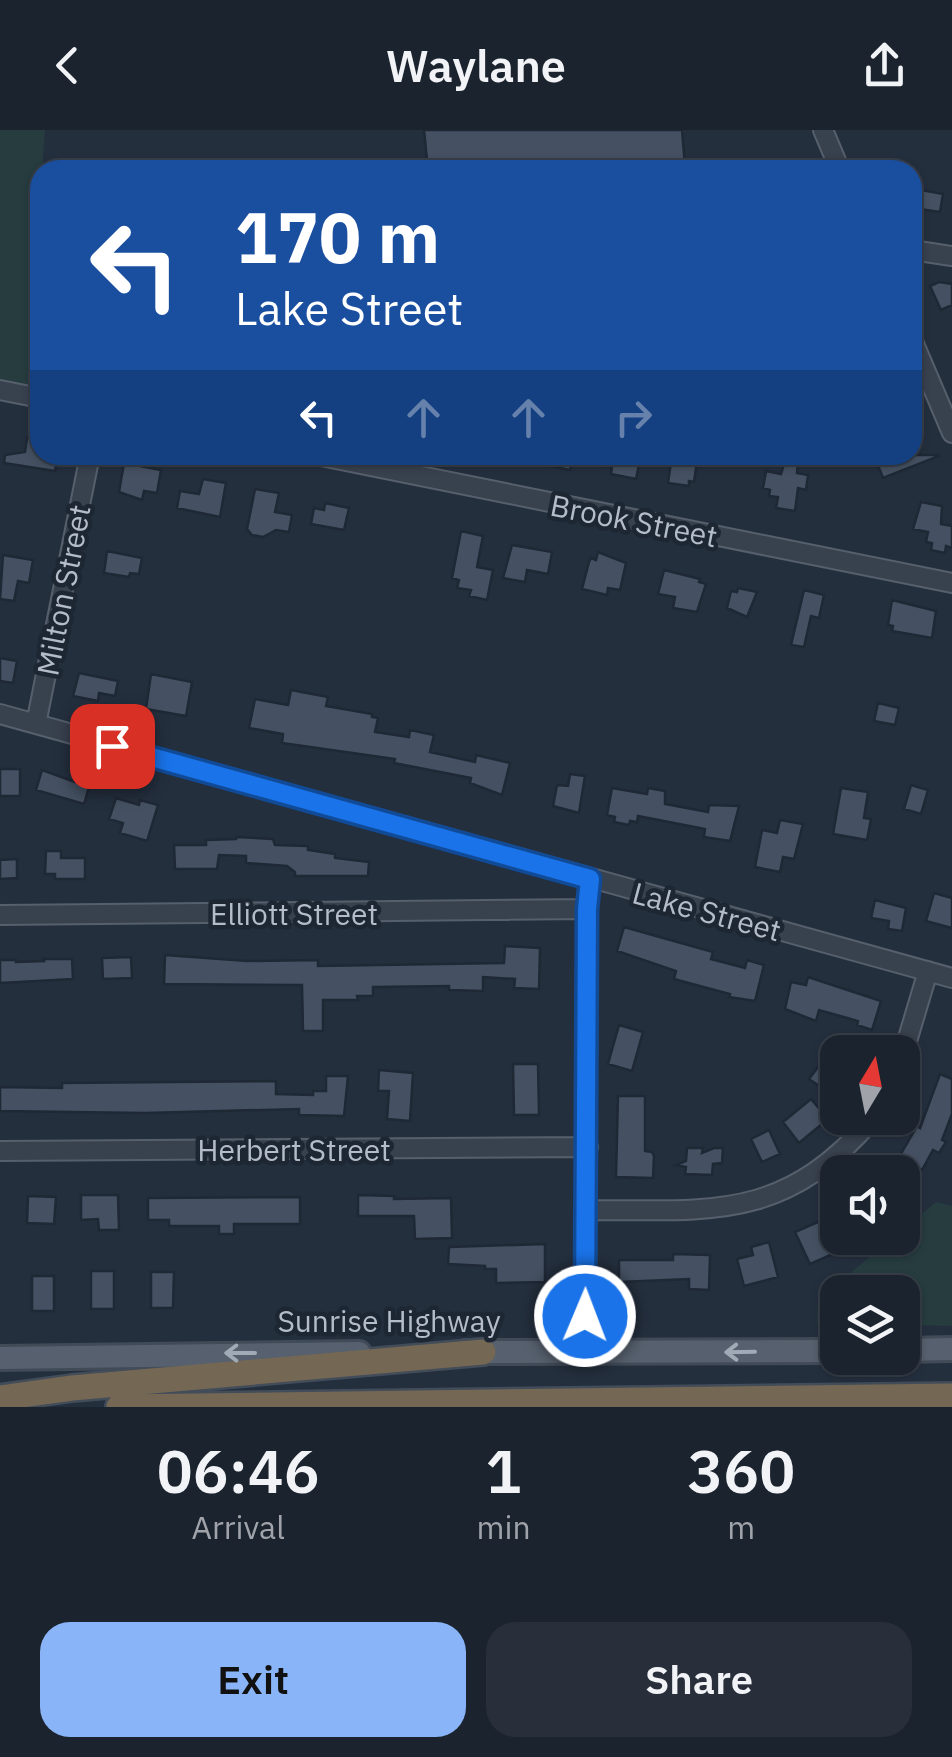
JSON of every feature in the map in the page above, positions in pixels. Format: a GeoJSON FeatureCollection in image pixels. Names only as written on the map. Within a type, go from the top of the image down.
{"type":"FeatureCollection","features":[{"type":"Feature","properties":{"kind":"highway"},"geometry":{"type":"LineString","coordinates":[[0,1398],[72,1388],[483,1352]]}},
{"type":"Feature","properties":{"kind":"highway"},"geometry":{"type":"LineString","coordinates":[[119,1407],[952,1396]]}},
{"type":"Feature","properties":{"kind":"main road"},"geometry":{"type":"LineString","coordinates":[[920,1350],[952,1349]]}},
{"type":"Feature","properties":{"kind":"main road","name":"Sunrise Highway"},"geometry":{"type":"LineString","coordinates":[[0,1358],[820,1351]]}},
{"type":"Feature","properties":{"kind":"street"},"geometry":{"type":"LineString","coordinates":[[823,130],[836,160]]}},
{"type":"Feature","properties":{"kind":"street"},"geometry":{"type":"LineString","coordinates":[[922,252],[952,256]]}},
{"type":"Feature","properties":{"kind":"street"},"geometry":{"type":"LineString","coordinates":[[922,361],[952,433]]}},
{"type":"Feature","properties":{"kind":"street"},"geometry":{"type":"LineString","coordinates":[[0,390],[30,396]]}},
{"type":"Feature","properties":{"kind":"street","name":"Milton Street"},"geometry":{"type":"LineString","coordinates":[[36,724],[88,465]]}},
{"type":"Feature","properties":{"kind":"street","name":"Brook Street"},"geometry":{"type":"LineString","coordinates":[[366,465],[952,583]]}},
{"type":"Feature","properties":{"kind":"street","name":"Lake Street"},"geometry":{"type":"LineString","coordinates":[[0,714],[952,978]]}},
{"type":"Feature","properties":{"kind":"street"},"geometry":{"type":"LineString","coordinates":[[584,1352],[590,879]]}},
{"type":"Feature","properties":{"kind":"street","name":"Elliott Street"},"geometry":{"type":"LineString","coordinates":[[0,915],[587,909]]}},
{"type":"Feature","properties":{"kind":"street"},"geometry":{"type":"LineString","coordinates":[[909,1035],[928,971]]}},
{"type":"Feature","properties":{"kind":"street"},"geometry":{"type":"LineString","coordinates":[[587,1210],[705,1210],[762,1200],[821,1168],[857,1135]]}},
{"type":"Feature","properties":{"kind":"street","name":"Herbert Street"},"geometry":{"type":"LineString","coordinates":[[0,1151],[588,1147]]}},
{"type":"Feature","properties":{"kind":"green space"},"geometry":{"type":"Polygon","coordinates":[[[0,130],[45,130],[43,160],[30,160],[30,386],[0,380],[0,130]]]}},
{"type":"Feature","properties":{"kind":"green space"},"geometry":{"type":"Polygon","coordinates":[[[936,1202],[952,1206],[952,1326],[920,1325],[920,1275],[848,1275],[872,1255],[920,1255],[920,1216],[936,1202]]]}},
{"type":"Feature","properties":{"kind":"green space"},"geometry":{"type":"Polygon","coordinates":[[[820,1297],[820,1324],[817,1324],[820,1297]]]}},
{"type":"Feature","properties":{"kind":"building"},"geometry":{"type":"Polygon","coordinates":[[[424,130],[682,130],[684,160],[427,160],[424,130]]]}},
{"type":"Feature","properties":{"kind":"building"},"geometry":{"type":"Polygon","coordinates":[[[922,190],[943,194],[940,212],[922,209],[922,190]]]}},
{"type":"Feature","properties":{"kind":"building"},"geometry":{"type":"Polygon","coordinates":[[[939,282],[952,284],[952,305],[941,310],[930,286],[939,282]]]}},
{"type":"Feature","properties":{"kind":"building"},"geometry":{"type":"Polygon","coordinates":[[[30,438],[30,465],[56,465],[55,471],[4,463],[5,455],[25,452],[30,438]]]}},
{"type":"Feature","properties":{"kind":"building"},"geometry":{"type":"Polygon","coordinates":[[[922,455],[939,456],[922,463],[922,455]]]}},
{"type":"Feature","properties":{"kind":"building"},"geometry":{"type":"Polygon","coordinates":[[[124,465],[161,470],[157,493],[144,491],[142,500],[119,492],[124,465]]]}},
{"type":"Feature","properties":{"kind":"building"},"geometry":{"type":"Polygon","coordinates":[[[603,465],[639,465],[636,479],[611,474],[612,467],[603,465]]]}},
{"type":"Feature","properties":{"kind":"building"},"geometry":{"type":"Polygon","coordinates":[[[671,465],[697,465],[694,482],[689,481],[689,486],[668,483],[671,465]]]}},
{"type":"Feature","properties":{"kind":"building"},"geometry":{"type":"Polygon","coordinates":[[[784,465],[798,465],[797,473],[808,475],[806,490],[798,488],[795,511],[776,508],[778,497],[769,496],[770,490],[763,488],[766,471],[781,474],[784,465]]]}},
{"type":"Feature","properties":{"kind":"building"},"geometry":{"type":"Polygon","coordinates":[[[878,465],[916,465],[883,478],[878,465]]]}},
{"type":"Feature","properties":{"kind":"building"},"geometry":{"type":"Polygon","coordinates":[[[203,479],[226,483],[220,517],[177,508],[180,491],[199,494],[203,479]]]}},
{"type":"Feature","properties":{"kind":"building"},"geometry":{"type":"Polygon","coordinates":[[[255,489],[279,493],[275,512],[292,515],[289,532],[276,530],[263,537],[252,535],[247,529],[255,489]]]}},
{"type":"Feature","properties":{"kind":"building"},"geometry":{"type":"Polygon","coordinates":[[[921,502],[942,506],[941,524],[952,526],[952,548],[946,546],[945,553],[931,550],[932,543],[926,542],[928,532],[913,529],[921,502]]]}},
{"type":"Feature","properties":{"kind":"building"},"geometry":{"type":"Polygon","coordinates":[[[325,503],[349,508],[344,530],[311,524],[314,508],[324,510],[325,503]]]}},
{"type":"Feature","properties":{"kind":"building"},"geometry":{"type":"Polygon","coordinates":[[[461,531],[483,536],[477,567],[493,570],[487,600],[469,596],[471,590],[457,588],[459,580],[452,578],[461,531]]]}},
{"type":"Feature","properties":{"kind":"building"},"geometry":{"type":"Polygon","coordinates":[[[512,545],[552,552],[548,574],[527,570],[525,582],[503,578],[512,545]]]}},
{"type":"Feature","properties":{"kind":"building"},"geometry":{"type":"Polygon","coordinates":[[[107,551],[142,558],[139,574],[130,573],[129,577],[104,573],[107,551]]]}},
{"type":"Feature","properties":{"kind":"building"},"geometry":{"type":"Polygon","coordinates":[[[598,552],[626,563],[620,590],[608,588],[607,595],[582,589],[589,562],[591,558],[596,560],[598,552]]]}},
{"type":"Feature","properties":{"kind":"building"},"geometry":{"type":"Polygon","coordinates":[[[3,555],[33,560],[29,583],[18,581],[14,601],[0,599],[3,555]]]}},
{"type":"Feature","properties":{"kind":"building"},"geometry":{"type":"Polygon","coordinates":[[[664,570],[706,584],[697,612],[673,608],[675,597],[658,594],[664,570]]]}},
{"type":"Feature","properties":{"kind":"building"},"geometry":{"type":"Polygon","coordinates":[[[738,588],[757,592],[747,617],[727,608],[731,591],[737,592],[738,588]]]}},
{"type":"Feature","properties":{"kind":"building"},"geometry":{"type":"Polygon","coordinates":[[[804,590],[824,595],[819,618],[811,616],[804,647],[791,645],[804,590]]]}},
{"type":"Feature","properties":{"kind":"building"},"geometry":{"type":"Polygon","coordinates":[[[892,600],[936,611],[932,638],[892,631],[893,626],[888,625],[892,600]]]}},
{"type":"Feature","properties":{"kind":"building"},"geometry":{"type":"Polygon","coordinates":[[[0,658],[17,661],[13,683],[0,681],[0,658]]]}},
{"type":"Feature","properties":{"kind":"building"},"geometry":{"type":"Polygon","coordinates":[[[79,673],[118,681],[115,696],[99,693],[98,701],[73,696],[79,673]]]}},
{"type":"Feature","properties":{"kind":"building"},"geometry":{"type":"Polygon","coordinates":[[[151,674],[192,682],[186,716],[146,709],[151,674]]]}},
{"type":"Feature","properties":{"kind":"building"},"geometry":{"type":"Polygon","coordinates":[[[291,690],[328,697],[326,706],[372,714],[378,718],[375,732],[409,737],[410,730],[434,735],[430,752],[475,762],[476,755],[510,763],[502,795],[470,783],[471,778],[394,763],[395,759],[282,743],[283,734],[249,728],[255,699],[288,705],[291,690]]]}},
{"type":"Feature","properties":{"kind":"building"},"geometry":{"type":"Polygon","coordinates":[[[878,703],[899,708],[895,725],[874,721],[878,703]]]}},
{"type":"Feature","properties":{"kind":"building"},"geometry":{"type":"Polygon","coordinates":[[[0,769],[20,769],[20,796],[0,796],[0,769]]]}},
{"type":"Feature","properties":{"kind":"building"},"geometry":{"type":"Polygon","coordinates":[[[42,770],[89,787],[84,804],[36,790],[42,770]]]}},
{"type":"Feature","properties":{"kind":"building"},"geometry":{"type":"Polygon","coordinates":[[[570,774],[585,776],[579,813],[553,806],[557,785],[568,786],[570,774]]]}},
{"type":"Feature","properties":{"kind":"building"},"geometry":{"type":"Polygon","coordinates":[[[911,785],[928,790],[921,814],[904,809],[911,785]]]}},
{"type":"Feature","properties":{"kind":"building"},"geometry":{"type":"Polygon","coordinates":[[[612,788],[647,794],[648,788],[665,791],[665,804],[708,812],[709,805],[739,806],[730,841],[704,837],[705,829],[638,816],[637,822],[630,821],[629,825],[614,822],[615,817],[607,815],[612,788]]]}},
{"type":"Feature","properties":{"kind":"building"},"geometry":{"type":"Polygon","coordinates":[[[841,788],[868,792],[864,818],[871,819],[867,840],[833,834],[841,788]]]}},
{"type":"Feature","properties":{"kind":"building"},"geometry":{"type":"Polygon","coordinates":[[[116,798],[139,805],[140,800],[158,805],[147,841],[120,833],[123,823],[109,819],[116,798]]]}},
{"type":"Feature","properties":{"kind":"building"},"geometry":{"type":"Polygon","coordinates":[[[780,820],[803,824],[794,859],[783,857],[780,872],[755,867],[762,830],[777,833],[780,820]]]}},
{"type":"Feature","properties":{"kind":"building"},"geometry":{"type":"Polygon","coordinates":[[[273,839],[275,845],[308,846],[308,850],[335,854],[335,858],[369,862],[368,876],[295,876],[287,866],[246,863],[246,856],[219,855],[217,869],[175,869],[174,845],[206,845],[206,840],[273,839]]]}},
{"type":"Feature","properties":{"kind":"building"},"geometry":{"type":"Polygon","coordinates":[[[46,851],[61,851],[61,858],[85,858],[85,879],[55,879],[55,874],[45,874],[46,851]]]}},
{"type":"Feature","properties":{"kind":"building"},"geometry":{"type":"Polygon","coordinates":[[[17,859],[17,878],[0,879],[0,860],[17,859]]]}},
{"type":"Feature","properties":{"kind":"building"},"geometry":{"type":"Polygon","coordinates":[[[934,893],[952,898],[952,928],[926,921],[934,893]]]}},
{"type":"Feature","properties":{"kind":"building"},"geometry":{"type":"Polygon","coordinates":[[[875,900],[906,908],[902,931],[888,929],[889,921],[871,918],[875,900]]]}},
{"type":"Feature","properties":{"kind":"building"},"geometry":{"type":"Polygon","coordinates":[[[624,927],[713,952],[711,959],[745,968],[747,960],[764,965],[755,1001],[674,979],[676,971],[617,951],[624,927]]]}},
{"type":"Feature","properties":{"kind":"building"},"geometry":{"type":"Polygon","coordinates":[[[505,946],[540,948],[539,989],[514,988],[515,979],[483,977],[483,991],[449,990],[449,986],[373,987],[373,996],[357,996],[358,1000],[323,1000],[323,1031],[303,1031],[302,985],[164,984],[165,955],[247,961],[318,960],[318,966],[504,963],[505,946]]]}},
{"type":"Feature","properties":{"kind":"building"},"geometry":{"type":"Polygon","coordinates":[[[131,957],[132,978],[103,979],[102,958],[131,957]]]}},
{"type":"Feature","properties":{"kind":"building"},"geometry":{"type":"Polygon","coordinates":[[[72,959],[73,979],[0,983],[0,960],[72,959]]]}},
{"type":"Feature","properties":{"kind":"building"},"geometry":{"type":"Polygon","coordinates":[[[808,977],[881,1001],[872,1030],[857,1025],[858,1021],[819,1010],[816,1021],[785,1009],[791,982],[806,985],[808,977]]]}},
{"type":"Feature","properties":{"kind":"building"},"geometry":{"type":"Polygon","coordinates":[[[619,1025],[643,1032],[632,1071],[608,1064],[619,1025]]]}},
{"type":"Feature","properties":{"kind":"building"},"geometry":{"type":"Polygon","coordinates":[[[513,1064],[538,1064],[539,1115],[514,1115],[513,1064]]]}},
{"type":"Feature","properties":{"kind":"building"},"geometry":{"type":"Polygon","coordinates":[[[820,1068],[820,1087],[809,1079],[820,1068]]]}},
{"type":"Feature","properties":{"kind":"building"},"geometry":{"type":"Polygon","coordinates":[[[379,1070],[413,1073],[410,1121],[387,1119],[389,1091],[378,1091],[379,1070]]]}},
{"type":"Feature","properties":{"kind":"building"},"geometry":{"type":"Polygon","coordinates":[[[940,1074],[952,1079],[952,1114],[942,1140],[946,1142],[939,1153],[933,1150],[922,1170],[920,1155],[900,1155],[912,1135],[920,1135],[940,1074]]]}},
{"type":"Feature","properties":{"kind":"building"},"geometry":{"type":"Polygon","coordinates":[[[326,1076],[348,1076],[344,1116],[299,1115],[299,1109],[0,1111],[0,1087],[276,1081],[276,1094],[313,1095],[313,1091],[326,1091],[326,1076]]]}},
{"type":"Feature","properties":{"kind":"building"},"geometry":{"type":"Polygon","coordinates":[[[618,1096],[645,1096],[645,1151],[654,1156],[653,1178],[616,1177],[618,1096]]]}},
{"type":"Feature","properties":{"kind":"building"},"geometry":{"type":"Polygon","coordinates":[[[811,1099],[820,1110],[820,1126],[799,1143],[783,1122],[811,1099]]]}},
{"type":"Feature","properties":{"kind":"building"},"geometry":{"type":"Polygon","coordinates":[[[769,1130],[780,1154],[762,1162],[751,1139],[769,1130]]]}},
{"type":"Feature","properties":{"kind":"building"},"geometry":{"type":"Polygon","coordinates":[[[687,1148],[703,1148],[702,1153],[723,1148],[722,1163],[713,1164],[712,1175],[685,1174],[686,1167],[676,1165],[686,1161],[687,1148]]]}},
{"type":"Feature","properties":{"kind":"building"},"geometry":{"type":"Polygon","coordinates":[[[81,1195],[118,1195],[119,1230],[99,1230],[98,1219],[81,1220],[81,1195]]]}},
{"type":"Feature","properties":{"kind":"building"},"geometry":{"type":"Polygon","coordinates":[[[358,1195],[451,1198],[452,1238],[415,1239],[414,1216],[358,1216],[358,1195]]]}},
{"type":"Feature","properties":{"kind":"building"},"geometry":{"type":"Polygon","coordinates":[[[28,1196],[56,1197],[54,1224],[27,1223],[28,1196]]]}},
{"type":"Feature","properties":{"kind":"building"},"geometry":{"type":"Polygon","coordinates":[[[300,1197],[300,1224],[234,1224],[234,1234],[219,1234],[219,1226],[169,1226],[169,1220],[148,1220],[148,1198],[300,1197]]]}},
{"type":"Feature","properties":{"kind":"building"},"geometry":{"type":"Polygon","coordinates":[[[820,1221],[820,1255],[831,1255],[810,1264],[795,1232],[820,1221]]]}},
{"type":"Feature","properties":{"kind":"building"},"geometry":{"type":"Polygon","coordinates":[[[769,1242],[778,1277],[744,1286],[737,1259],[753,1255],[751,1247],[769,1242]]]}},
{"type":"Feature","properties":{"kind":"building"},"geometry":{"type":"Polygon","coordinates":[[[545,1244],[545,1282],[496,1283],[496,1269],[448,1264],[449,1247],[545,1244]]]}},
{"type":"Feature","properties":{"kind":"building"},"geometry":{"type":"Polygon","coordinates":[[[673,1254],[710,1255],[709,1290],[689,1289],[689,1279],[619,1282],[619,1260],[673,1260],[673,1254]]]}},
{"type":"Feature","properties":{"kind":"building"},"geometry":{"type":"Polygon","coordinates":[[[91,1271],[114,1271],[114,1309],[91,1309],[91,1271]]]}},
{"type":"Feature","properties":{"kind":"building"},"geometry":{"type":"Polygon","coordinates":[[[151,1272],[174,1272],[173,1308],[151,1308],[151,1272]]]}},
{"type":"Feature","properties":{"kind":"building"},"geometry":{"type":"Polygon","coordinates":[[[32,1276],[54,1276],[54,1311],[32,1311],[32,1276]]]}},
{"type":"Feature","properties":{"kind":"route"},"geometry":{"type":"LineString","coordinates":[[112,746],[590,879],[585,1316]]}}]}
